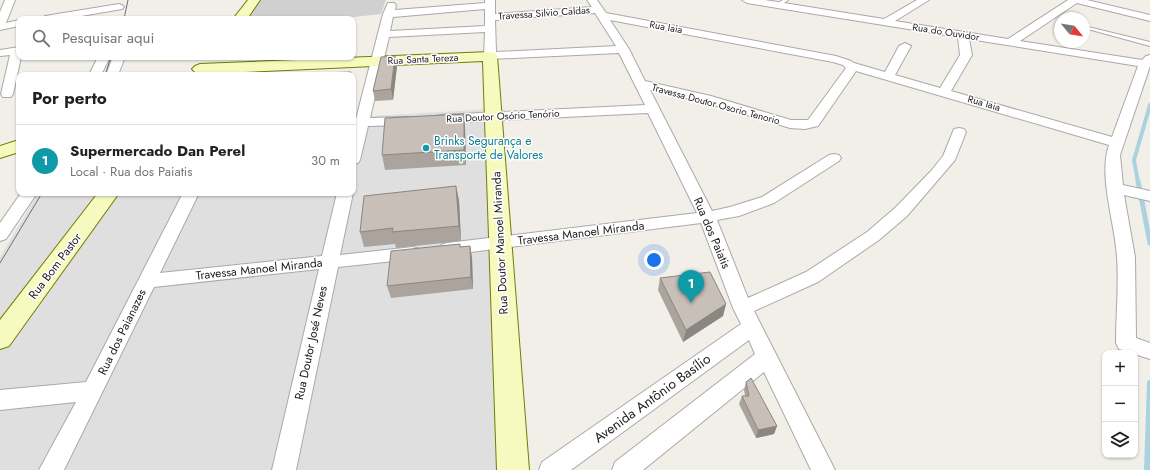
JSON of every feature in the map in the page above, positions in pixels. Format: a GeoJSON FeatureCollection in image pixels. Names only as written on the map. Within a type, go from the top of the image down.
{"type":"FeatureCollection","features":[{"type":"Feature","properties":{"kind":"street"},"geometry":{"type":"LineString","coordinates":[[242,16],[254,0]]}},
{"type":"Feature","properties":{"kind":"street","name":"Rua do Ouvidor"},"geometry":{"type":"LineString","coordinates":[[747,0],[782,3],[884,23],[1011,42],[1146,66]]}},
{"type":"Feature","properties":{"kind":"street"},"geometry":{"type":"LineString","coordinates":[[884,23],[924,0]]}},
{"type":"Feature","properties":{"kind":"street"},"geometry":{"type":"LineString","coordinates":[[1011,42],[1075,0],[1150,18]]}},
{"type":"Feature","properties":{"kind":"street"},"geometry":{"type":"LineString","coordinates":[[0,25],[12,1]]}},
{"type":"Feature","properties":{"kind":"street"},"geometry":{"type":"LineString","coordinates":[[59,16],[119,3],[116,16]]}},
{"type":"Feature","properties":{"kind":"street"},"geometry":{"type":"LineString","coordinates":[[356,138],[358,123],[378,61],[389,9],[490,8],[527,5]]}},
{"type":"Feature","properties":{"kind":"street","name":"Travessa Silvio Caldas"},"geometry":{"type":"LineString","coordinates":[[490,8],[598,8]]}},
{"type":"Feature","properties":{"kind":"street","name":"Rua Doutor Manoel Miranda"},"geometry":{"type":"LineString","coordinates":[[490,8],[490,56],[513,470]]}},
{"type":"Feature","properties":{"kind":"street","name":"Rua dos Paiatis"},"geometry":{"type":"LineString","coordinates":[[598,8],[623,48],[707,217],[748,317],[823,470]]}},
{"type":"Feature","properties":{"kind":"street","name":"Rua Iaia"},"geometry":{"type":"LineString","coordinates":[[598,8],[750,42],[836,59],[888,76],[1116,142]]}},
{"type":"Feature","properties":{"kind":"street"},"geometry":{"type":"LineString","coordinates":[[0,25],[16,23]]}},
{"type":"Feature","properties":{"kind":"street"},"geometry":{"type":"LineString","coordinates":[[384,34],[489,29]]}},
{"type":"Feature","properties":{"kind":"street"},"geometry":{"type":"LineString","coordinates":[[944,92],[966,55],[963,35]]}},
{"type":"Feature","properties":{"kind":"street"},"geometry":{"type":"LineString","coordinates":[[888,76],[905,46]]}},
{"type":"Feature","properties":{"kind":"street","name":"Rua Santa Tereza"},"geometry":{"type":"LineString","coordinates":[[198,72],[623,48]]}},
{"type":"Feature","properties":{"kind":"street"},"geometry":{"type":"LineString","coordinates":[[0,53],[16,50]]}},
{"type":"Feature","properties":{"kind":"street"},"geometry":{"type":"LineString","coordinates":[[8,93],[16,59]]}},
{"type":"Feature","properties":{"kind":"street"},"geometry":{"type":"LineString","coordinates":[[96,72],[102,60]]}},
{"type":"Feature","properties":{"kind":"street"},"geometry":{"type":"LineString","coordinates":[[113,72],[118,60]]}},
{"type":"Feature","properties":{"kind":"street"},"geometry":{"type":"LineString","coordinates":[[198,72],[208,60]]}},
{"type":"Feature","properties":{"kind":"street","name":"Travessa Doutor Osorio Tenorio"},"geometry":{"type":"LineString","coordinates":[[641,84],[707,99],[790,124],[805,125],[812,123],[852,68],[849,64]]}},
{"type":"Feature","properties":{"kind":"street"},"geometry":{"type":"LineString","coordinates":[[1146,66],[1116,142],[1113,155],[1126,257],[1126,343],[1150,351]]}},
{"type":"Feature","properties":{"kind":"street","name":"Rua Doutor Osório Tenório"},"geometry":{"type":"LineString","coordinates":[[358,123],[653,109]]}},
{"type":"Feature","properties":{"kind":"street","name":"Avenida Antônio Basílio"},"geometry":{"type":"LineString","coordinates":[[551,470],[748,317],[812,277],[873,236],[901,212],[936,174],[950,157],[959,132]]}},
{"type":"Feature","properties":{"kind":"street"},"geometry":{"type":"LineString","coordinates":[[0,145],[16,141]]}},
{"type":"Feature","properties":{"kind":"street"},"geometry":{"type":"LineString","coordinates":[[0,152],[16,147]]}},
{"type":"Feature","properties":{"kind":"street","name":"Travessa Manoel Miranda"},"geometry":{"type":"LineString","coordinates":[[147,282],[329,261],[501,244],[707,217],[733,212],[768,200],[834,158]]}},
{"type":"Feature","properties":{"kind":"street"},"geometry":{"type":"LineString","coordinates":[[1118,188],[1150,196]]}},
{"type":"Feature","properties":{"kind":"street"},"geometry":{"type":"LineString","coordinates":[[0,235],[27,196]]}},
{"type":"Feature","properties":{"kind":"street","name":"Rua Bom Pastor"},"geometry":{"type":"LineString","coordinates":[[0,339],[107,196]]}},
{"type":"Feature","properties":{"kind":"street","name":"Rua dos Paianazes"},"geometry":{"type":"LineString","coordinates":[[51,470],[93,391],[190,196]]}},
{"type":"Feature","properties":{"kind":"street","name":"Rua Doutor José Neves"},"geometry":{"type":"LineString","coordinates":[[284,470],[344,196]]}},
{"type":"Feature","properties":{"kind":"street"},"geometry":{"type":"LineString","coordinates":[[624,470],[767,357]]}},
{"type":"Feature","properties":{"kind":"street"},"geometry":{"type":"LineString","coordinates":[[0,400],[93,391]]}},
{"type":"Feature","properties":{"kind":"street","name":"Rua Doutor Manoel Miranda"},"geometry":{"type":"LineString","coordinates":[[505,470],[512,438]]}},
{"type":"Feature","properties":{"kind":"lane"},"geometry":{"type":"LineString","coordinates":[[1090,29],[1150,44]]}},
{"type":"Feature","properties":{"kind":"shaded area"},"geometry":{"type":"Polygon","coordinates":[[[260,0],[386,0],[381,14],[356,17],[248,16],[260,0]]]}},
{"type":"Feature","properties":{"kind":"shaded area"},"geometry":{"type":"Polygon","coordinates":[[[492,109],[497,470],[0,470],[0,257],[36,196],[356,196],[356,117],[492,109]]]}},
{"type":"Feature","properties":{"kind":"building"},"geometry":{"type":"Polygon","coordinates":[[[395,56],[391,89],[373,91],[381,57],[395,56]]]}},
{"type":"Feature","properties":{"kind":"building"},"geometry":{"type":"Polygon","coordinates":[[[464,114],[464,150],[382,155],[385,118],[464,114]]]}},
{"type":"Feature","properties":{"kind":"building"},"geometry":{"type":"Polygon","coordinates":[[[456,186],[459,226],[392,232],[393,228],[360,232],[364,196],[456,186]]]}},
{"type":"Feature","properties":{"kind":"building"},"geometry":{"type":"Polygon","coordinates":[[[460,244],[460,247],[470,246],[471,277],[387,286],[391,251],[460,244]]]}},
{"type":"Feature","properties":{"kind":"building"},"geometry":{"type":"Polygon","coordinates":[[[710,272],[726,304],[686,330],[660,278],[710,272]]]}},
{"type":"Feature","properties":{"kind":"building"},"geometry":{"type":"Polygon","coordinates":[[[751,378],[777,426],[758,430],[742,396],[749,396],[746,382],[751,378]]]}},
{"type":"Feature","properties":{"kind":"waterway"},"geometry":{"type":"LineString","coordinates":[[1138,182],[1134,160],[1150,105]]}},
{"type":"Feature","properties":{"kind":"waterway"},"geometry":{"type":"LineString","coordinates":[[1138,181],[1150,243]]}},
{"type":"Feature","properties":{"kind":"waterway"},"geometry":{"type":"LineString","coordinates":[[1147,470],[1150,383]]}},
{"type":"Feature","properties":{"kind":"tram line"},"geometry":{"type":"LineString","coordinates":[[125,16],[128,0]]}},
{"type":"Feature","properties":{"kind":"tram line"},"geometry":{"type":"LineString","coordinates":[[106,72],[110,60]]}},
{"type":"Feature","properties":{"kind":"tram line"},"geometry":{"type":"LineString","coordinates":[[0,263],[40,196]]}},
{"type":"Feature","properties":{"kind":"place","name":"Brinks Segurança e Transporte de Valores"},"geometry":{"type":"Point","coordinates":[426,148]}},
{"type":"Feature","properties":{"kind":"place","name":"Supermercado Dan Perel"},"geometry":{"type":"Point","coordinates":[691,303]}}]}
